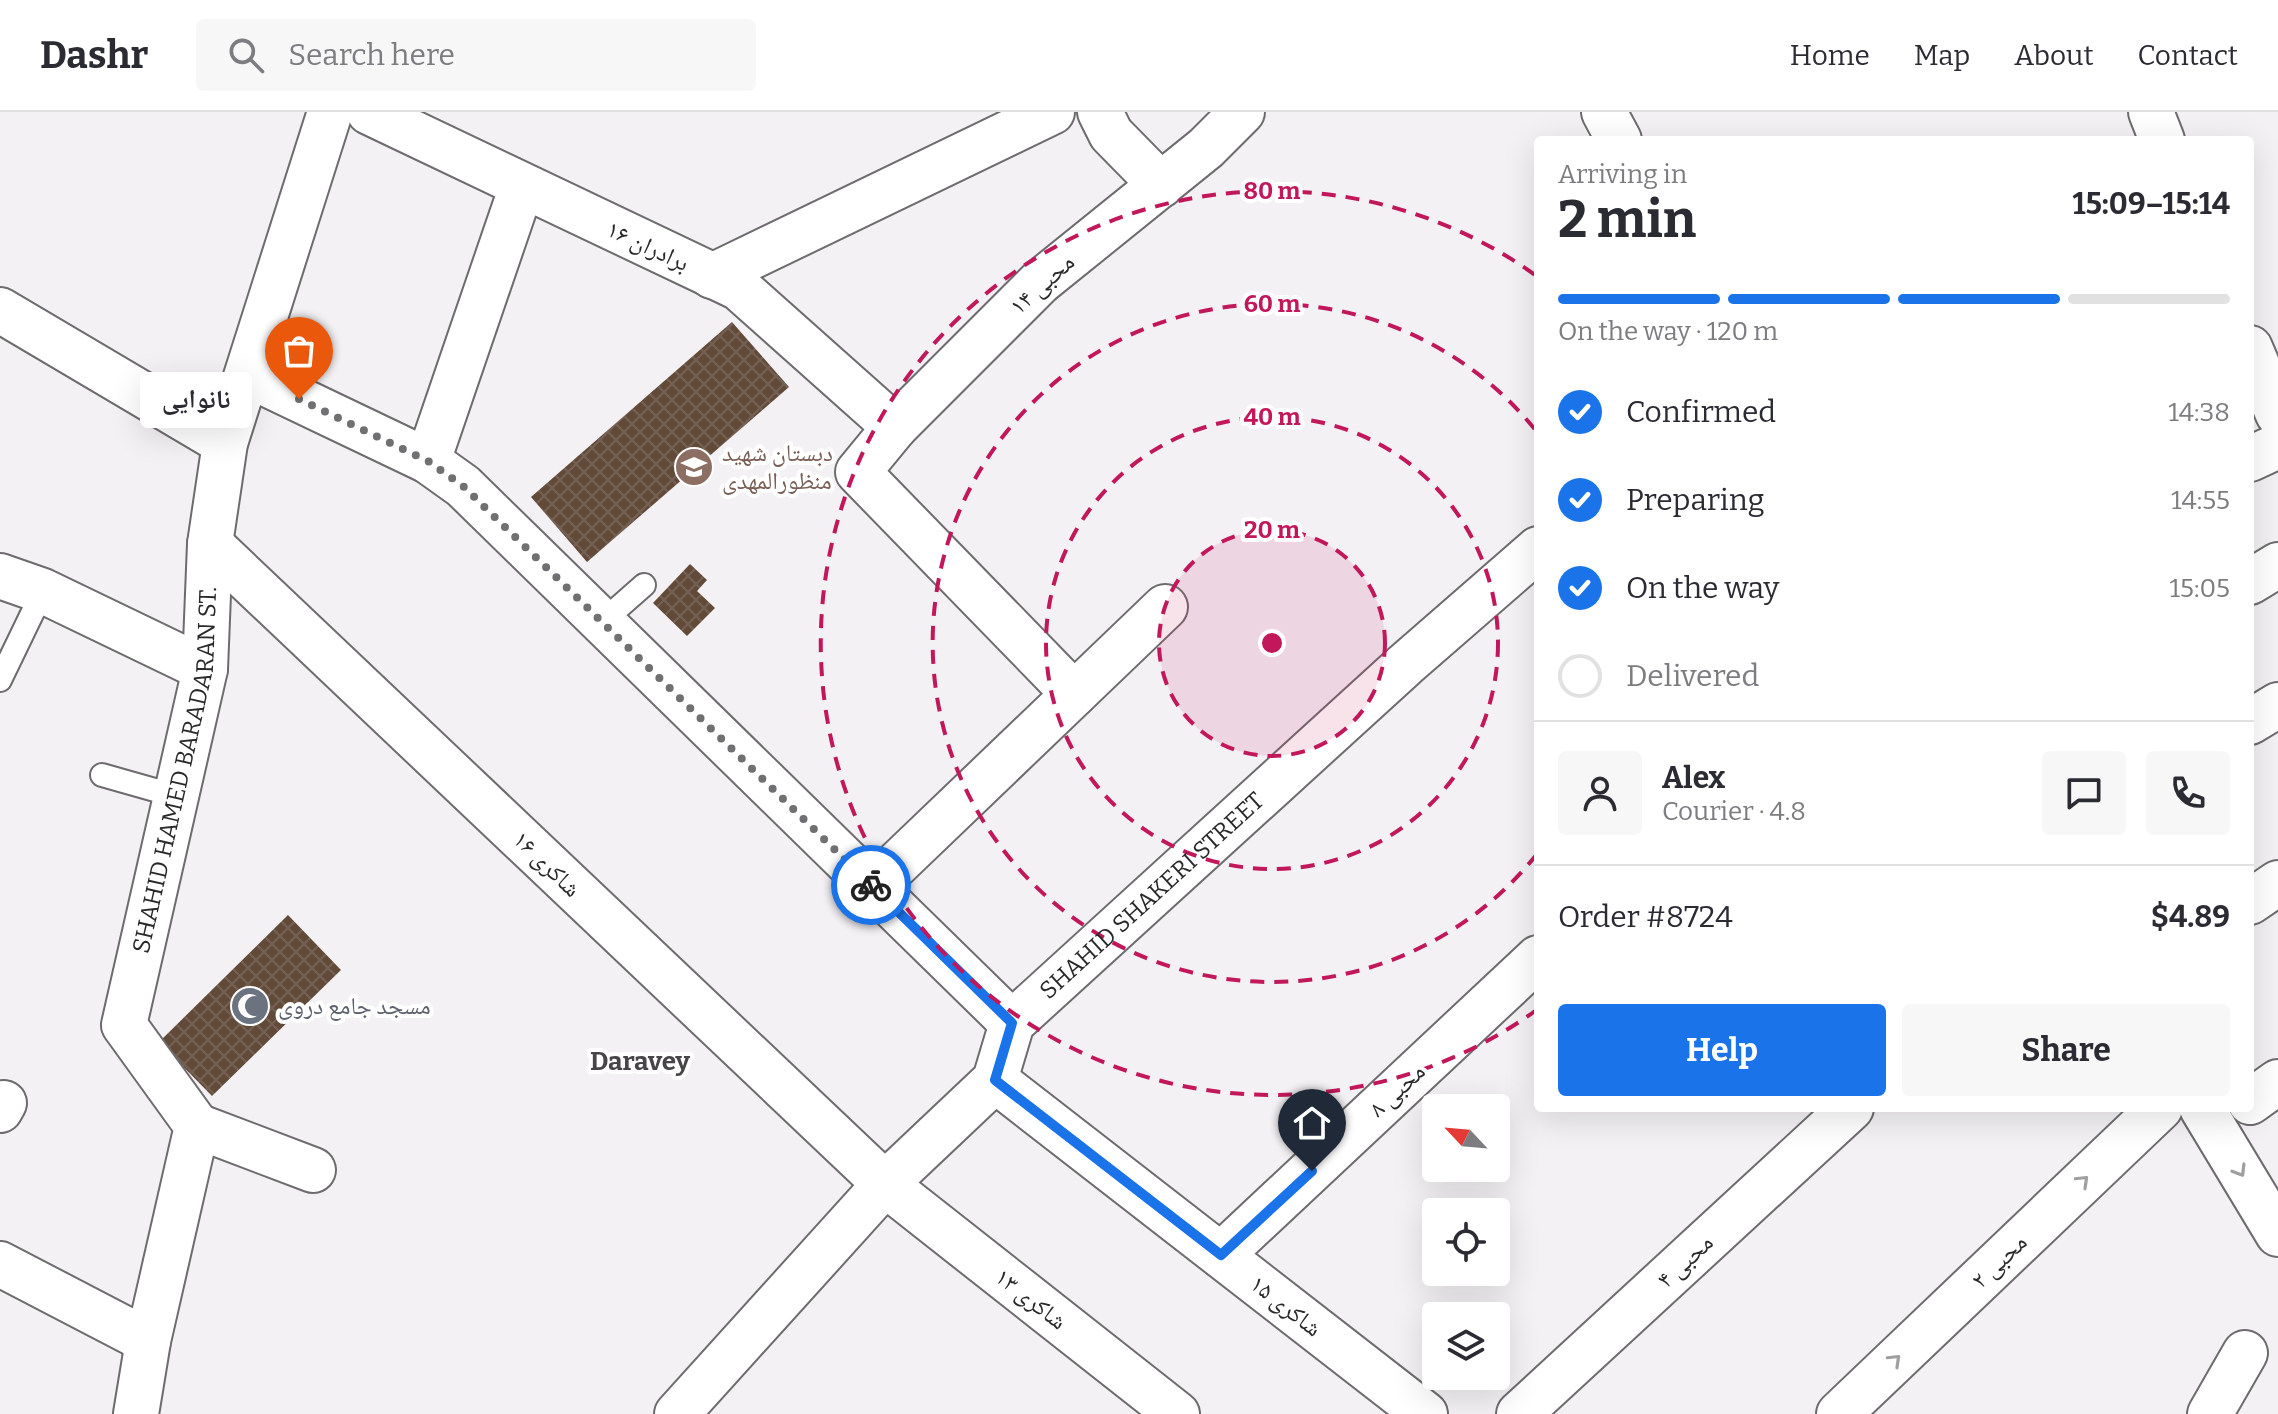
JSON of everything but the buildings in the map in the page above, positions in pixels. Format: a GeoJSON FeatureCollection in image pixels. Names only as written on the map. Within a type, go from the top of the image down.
{"type":"FeatureCollection","features":[{"type":"Feature","properties":{"kind":"street","name":"SHAHID HAMED BARADARAN ST."},"geometry":{"type":"LineString","coordinates":[[197,1126],[124,1025],[205,669],[210,544],[225,443],[330,112]]}},
{"type":"Feature","properties":{"kind":"street","name":"برادران ۱۶"},"geometry":{"type":"LineString","coordinates":[[369,112],[739,288],[895,427]]}},
{"type":"Feature","properties":{"kind":"street"},"geometry":{"type":"LineString","coordinates":[[712,276],[1052,112]]}},
{"type":"Feature","properties":{"kind":"street"},"geometry":{"type":"LineString","coordinates":[[1100,112],[1111,134],[1161,185]]}},
{"type":"Feature","properties":{"kind":"street","name":"محبی ۱۴"},"geometry":{"type":"LineString","coordinates":[[1074,694],[858,472],[895,427],[1040,282],[1206,148],[1242,112]]}},
{"type":"Feature","properties":{"kind":"street"},"geometry":{"type":"LineString","coordinates":[[2151,112],[2160,136]]}},
{"type":"Feature","properties":{"kind":"street"},"geometry":{"type":"LineString","coordinates":[[428,461],[522,186]]}},
{"type":"Feature","properties":{"kind":"street"},"geometry":{"type":"LineString","coordinates":[[0,310],[225,443]]}},
{"type":"Feature","properties":{"kind":"street"},"geometry":{"type":"LineString","coordinates":[[2254,357],[2278,414]]}},
{"type":"Feature","properties":{"kind":"street"},"geometry":{"type":"LineString","coordinates":[[248,375],[428,461],[463,486],[1012,1023],[995,1080],[885,1184],[677,1414]]}},
{"type":"Feature","properties":{"kind":"street"},"geometry":{"type":"LineString","coordinates":[[2254,457],[2278,446]]}},
{"type":"Feature","properties":{"kind":"street","name":"شاکری ۱۶"},"geometry":{"type":"LineString","coordinates":[[210,544],[885,1184]]}},
{"type":"Feature","properties":{"kind":"street","name":"SHAHID SHAKERI STREET"},"geometry":{"type":"LineString","coordinates":[[1012,1023],[1406,664],[1534,552]]}},
{"type":"Feature","properties":{"kind":"street"},"geometry":{"type":"LineString","coordinates":[[2254,580],[2278,565]]}},
{"type":"Feature","properties":{"kind":"street"},"geometry":{"type":"LineString","coordinates":[[0,576],[43,591],[205,669]]}},
{"type":"Feature","properties":{"kind":"street"},"geometry":{"type":"LineString","coordinates":[[873,887],[1165,607]]}},
{"type":"Feature","properties":{"kind":"street"},"geometry":{"type":"LineString","coordinates":[[2254,720],[2278,705]]}},
{"type":"Feature","properties":{"kind":"street"},"geometry":{"type":"LineString","coordinates":[[2254,899],[2278,883]]}},
{"type":"Feature","properties":{"kind":"street","name":"محبی ۸"},"geometry":{"type":"LineString","coordinates":[[1221,1255],[1534,962]]}},
{"type":"Feature","properties":{"kind":"street","name":"شاکری ۱۵"},"geometry":{"type":"LineString","coordinates":[[995,1080],[1425,1414]]}},
{"type":"Feature","properties":{"kind":"street"},"geometry":{"type":"LineString","coordinates":[[2254,1099],[2278,1082]]}},
{"type":"Feature","properties":{"kind":"street","name":"محبی ۴"},"geometry":{"type":"LineString","coordinates":[[1519,1414],[1847,1112]]}},
{"type":"Feature","properties":{"kind":"street","name":"محبی ۲"},"geometry":{"type":"LineString","coordinates":[[1839,1414],[2156,1112]]}},
{"type":"Feature","properties":{"kind":"street"},"geometry":{"type":"LineString","coordinates":[[2219,1115],[2278,1234]]}},
{"type":"Feature","properties":{"kind":"street"},"geometry":{"type":"LineString","coordinates":[[136,1414],[148,1341],[197,1126],[313,1170]]}},
{"type":"Feature","properties":{"kind":"street","name":"شاکری ۱۳"},"geometry":{"type":"LineString","coordinates":[[885,1184],[1177,1414]]}},
{"type":"Feature","properties":{"kind":"street"},"geometry":{"type":"LineString","coordinates":[[0,1264],[148,1341]]}},
{"type":"Feature","properties":{"kind":"street"},"geometry":{"type":"LineString","coordinates":[[2210,1414],[2245,1353]]}},
{"type":"Feature","properties":{"kind":"lane"},"geometry":{"type":"LineString","coordinates":[[602,622],[644,585]]}},
{"type":"Feature","properties":{"kind":"lane"},"geometry":{"type":"LineString","coordinates":[[0,680],[43,591]]}},
{"type":"Feature","properties":{"kind":"lane"},"geometry":{"type":"LineString","coordinates":[[102,775],[176,796]]}},
{"type":"Feature","properties":{"kind":"way so far"},"geometry":{"type":"LineString","coordinates":[[299,399],[428,461],[463,486],[871,885]]}},
{"type":"Feature","properties":{"kind":"place","name":"نانوایی"},"geometry":{"type":"Point","coordinates":[299,399]}},
{"type":"Feature","properties":{"kind":"place","name":"دبستان شهید منظورالمهدی"},"geometry":{"type":"Point","coordinates":[694,467]}},
{"type":"Feature","properties":{"kind":"place","name":"مسجد جامع دروی"},"geometry":{"type":"Point","coordinates":[250,1006]}},
{"type":"Feature","properties":{"kind":"district","name":"Daravey"},"geometry":{"type":"Point","coordinates":[640,1061]}},
{"type":"Feature","properties":{"kind":"route"},"geometry":{"type":"LineString","coordinates":[[871,885],[1012,1023],[995,1080],[1221,1255],[1312,1171]]}}]}
